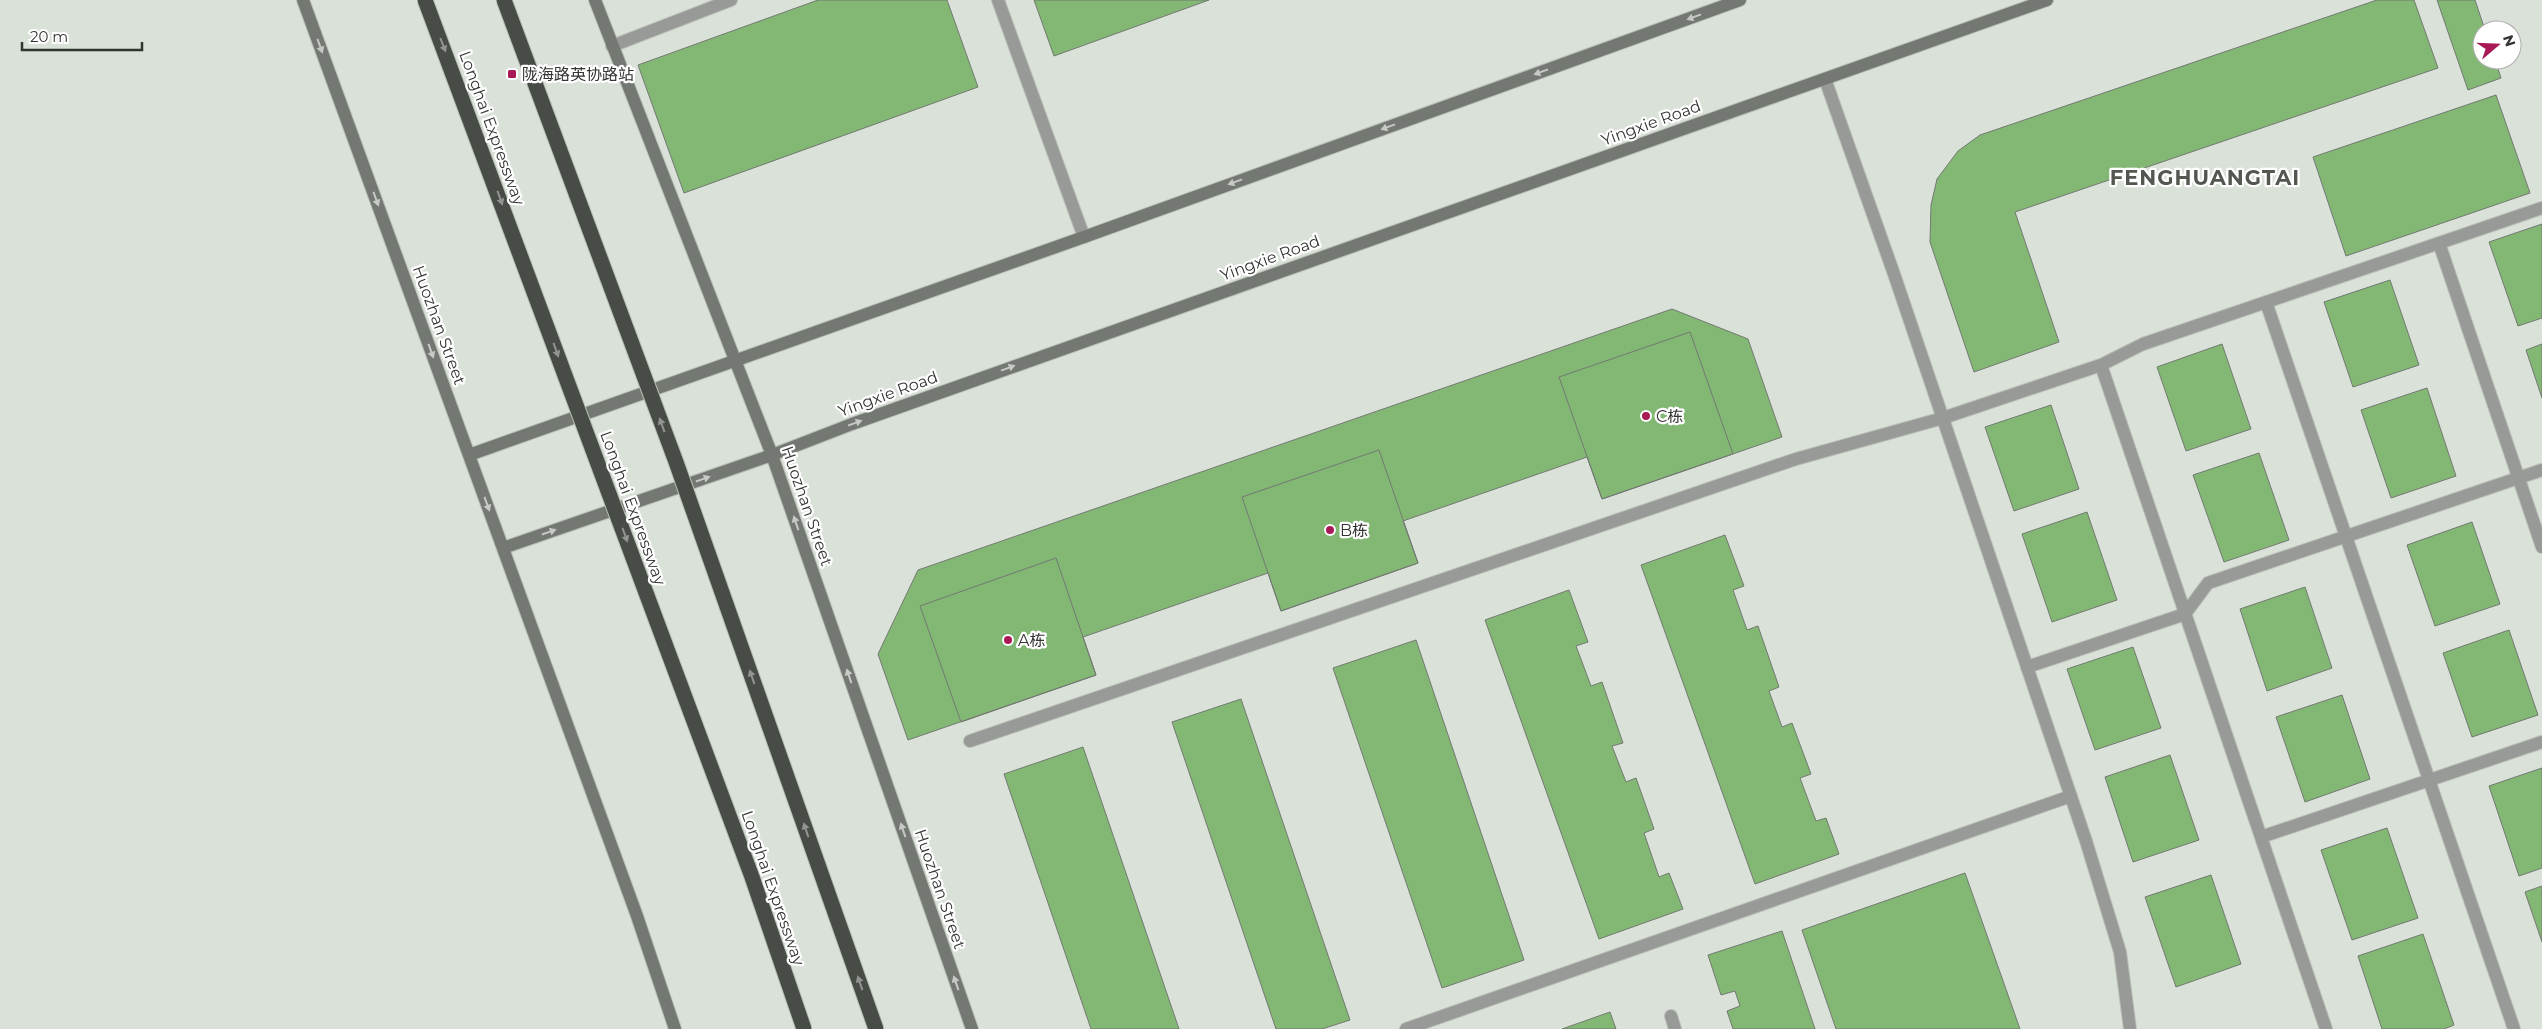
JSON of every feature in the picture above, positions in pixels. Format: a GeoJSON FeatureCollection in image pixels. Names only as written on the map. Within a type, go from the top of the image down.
{"type":"FeatureCollection","features":[{"type":"Feature","properties":{"kind":"highway","name":"Longhai Expressway"},"geometry":{"type":"LineString","coordinates":[[425,0],[749,868],[804,1029]]}},
{"type":"Feature","properties":{"kind":"highway"},"geometry":{"type":"LineString","coordinates":[[504,0],[676,462],[876,1029]]}},
{"type":"Feature","properties":{"kind":"street","name":"Huozhan Street"},"geometry":{"type":"LineString","coordinates":[[303,0],[637,916],[675,1029]]}},
{"type":"Feature","properties":{"kind":"street","name":"Huozhan Street"},"geometry":{"type":"LineString","coordinates":[[595,0],[772,455],[972,1029]]}},
{"type":"Feature","properties":{"kind":"street"},"geometry":{"type":"LineString","coordinates":[[612,46],[731,0]]}},
{"type":"Feature","properties":{"kind":"street"},"geometry":{"type":"LineString","coordinates":[[998,0],[1084,237]]}},
{"type":"Feature","properties":{"kind":"street"},"geometry":{"type":"LineString","coordinates":[[469,455],[1084,237],[1740,0]]}},
{"type":"Feature","properties":{"kind":"street","name":"Yingxie Road"},"geometry":{"type":"LineString","coordinates":[[503,548],[772,455],[852,424],[2047,0]]}},
{"type":"Feature","properties":{"kind":"street"},"geometry":{"type":"LineString","coordinates":[[1825,79],[1943,418],[2071,796],[2120,952],[2130,1029]]}},
{"type":"Feature","properties":{"kind":"street"},"geometry":{"type":"LineString","coordinates":[[970,741],[1796,459],[1943,418],[2101,365],[2143,344],[2542,208]]}},
{"type":"Feature","properties":{"kind":"street"},"geometry":{"type":"LineString","coordinates":[[2439,243],[2542,547]]}},
{"type":"Feature","properties":{"kind":"street"},"geometry":{"type":"LineString","coordinates":[[2266,302],[2514,1029]]}},
{"type":"Feature","properties":{"kind":"street"},"geometry":{"type":"LineString","coordinates":[[2101,365],[2326,1029]]}},
{"type":"Feature","properties":{"kind":"street"},"geometry":{"type":"LineString","coordinates":[[2027,668],[2185,614],[2208,583],[2542,470]]}},
{"type":"Feature","properties":{"kind":"street"},"geometry":{"type":"LineString","coordinates":[[2261,837],[2542,742]]}},
{"type":"Feature","properties":{"kind":"street"},"geometry":{"type":"LineString","coordinates":[[1406,1029],[2071,796]]}},
{"type":"Feature","properties":{"kind":"street"},"geometry":{"type":"LineString","coordinates":[[1671,1016],[1675,1029]]}},
{"type":"Feature","properties":{"kind":"building"},"geometry":{"type":"Polygon","coordinates":[[[818,0],[947,0],[978,87],[684,193],[638,65],[818,0]]]}},
{"type":"Feature","properties":{"kind":"building"},"geometry":{"type":"Polygon","coordinates":[[[1034,0],[1209,0],[1054,56],[1034,0]]]}},
{"type":"Feature","properties":{"kind":"building"},"geometry":{"type":"Polygon","coordinates":[[[2377,0],[2414,0],[2438,68],[2015,212],[2059,342],[1974,372],[1930,242],[1931,205],[1937,179],[1958,151],[1980,135],[2377,0]]]}},
{"type":"Feature","properties":{"kind":"building"},"geometry":{"type":"Polygon","coordinates":[[[2437,0],[2475,0],[2482,20],[2472,20],[2472,70],[2498,70],[2501,78],[2468,90],[2437,0]]]}},
{"type":"Feature","properties":{"kind":"building"},"geometry":{"type":"Polygon","coordinates":[[[2496,95],[2530,193],[2346,256],[2313,157],[2496,95]]]}},
{"type":"Feature","properties":{"kind":"building"},"geometry":{"type":"Polygon","coordinates":[[[2542,224],[2542,318],[2518,326],[2489,242],[2542,224]]]}},
{"type":"Feature","properties":{"kind":"building"},"geometry":{"type":"Polygon","coordinates":[[[2390,280],[2419,365],[2353,387],[2324,302],[2390,280]]]}},
{"type":"Feature","properties":{"kind":"building"},"geometry":{"type":"Polygon","coordinates":[[[1672,309],[1748,339],[1782,437],[1602,499],[1587,457],[1403,521],[1418,563],[1281,611],[1268,573],[1083,637],[1096,675],[908,740],[878,654],[918,570],[1672,309]]]}},
{"type":"Feature","properties":{"kind":"building","name":"C栋"},"geometry":{"type":"Polygon","coordinates":[[[1690,332],[1733,454],[1602,499],[1559,377],[1690,332]]]}},
{"type":"Feature","properties":{"kind":"building"},"geometry":{"type":"Polygon","coordinates":[[[2222,344],[2251,429],[2186,451],[2157,367],[2222,344]]]}},
{"type":"Feature","properties":{"kind":"building"},"geometry":{"type":"Polygon","coordinates":[[[2542,344],[2542,398],[2526,350],[2542,344]]]}},
{"type":"Feature","properties":{"kind":"building"},"geometry":{"type":"Polygon","coordinates":[[[2427,388],[2456,476],[2391,498],[2361,410],[2427,388]]]}},
{"type":"Feature","properties":{"kind":"building"},"geometry":{"type":"Polygon","coordinates":[[[2051,405],[2079,489],[2014,511],[1985,427],[2051,405]]]}},
{"type":"Feature","properties":{"kind":"building","name":"B栋"},"geometry":{"type":"Polygon","coordinates":[[[1379,450],[1418,563],[1281,611],[1242,497],[1379,450]]]}},
{"type":"Feature","properties":{"kind":"building"},"geometry":{"type":"Polygon","coordinates":[[[2259,453],[2289,540],[2224,562],[2193,475],[2259,453]]]}},
{"type":"Feature","properties":{"kind":"building"},"geometry":{"type":"Polygon","coordinates":[[[2087,512],[2117,600],[2052,622],[2022,534],[2087,512]]]}},
{"type":"Feature","properties":{"kind":"building"},"geometry":{"type":"Polygon","coordinates":[[[2472,522],[2500,604],[2435,626],[2407,545],[2472,522]]]}},
{"type":"Feature","properties":{"kind":"building"},"geometry":{"type":"Polygon","coordinates":[[[1725,535],[1744,586],[1733,590],[1747,630],[1758,626],[1779,687],[1769,691],[1782,727],[1792,723],[1811,774],[1800,778],[1816,821],[1826,818],[1839,854],[1755,884],[1641,565],[1725,535]]]}},
{"type":"Feature","properties":{"kind":"building","name":"A栋"},"geometry":{"type":"Polygon","coordinates":[[[1056,558],[1096,675],[961,722],[920,606],[1056,558]]]}},
{"type":"Feature","properties":{"kind":"building"},"geometry":{"type":"Polygon","coordinates":[[[2305,587],[2332,668],[2267,691],[2240,609],[2305,587]]]}},
{"type":"Feature","properties":{"kind":"building"},"geometry":{"type":"Polygon","coordinates":[[[1569,590],[1588,642],[1576,646],[1591,686],[1602,682],[1623,743],[1612,746],[1626,782],[1636,778],[1654,829],[1644,833],[1659,877],[1669,873],[1683,909],[1599,939],[1485,620],[1569,590]]]}},
{"type":"Feature","properties":{"kind":"building"},"geometry":{"type":"Polygon","coordinates":[[[2509,630],[2538,715],[2472,737],[2443,653],[2509,630]]]}},
{"type":"Feature","properties":{"kind":"building"},"geometry":{"type":"Polygon","coordinates":[[[1416,640],[1524,960],[1442,988],[1333,668],[1416,640]]]}},
{"type":"Feature","properties":{"kind":"building"},"geometry":{"type":"Polygon","coordinates":[[[2133,647],[2161,728],[2095,750],[2067,669],[2133,647]]]}},
{"type":"Feature","properties":{"kind":"building"},"geometry":{"type":"Polygon","coordinates":[[[2342,695],[2370,779],[2305,802],[2276,717],[2342,695]]]}},
{"type":"Feature","properties":{"kind":"building"},"geometry":{"type":"Polygon","coordinates":[[[1241,699],[1350,1020],[1322,1029],[1276,1029],[1172,722],[1241,699]]]}},
{"type":"Feature","properties":{"kind":"building"},"geometry":{"type":"Polygon","coordinates":[[[1083,747],[1179,1029],[1091,1029],[1004,774],[1083,747]]]}},
{"type":"Feature","properties":{"kind":"building"},"geometry":{"type":"Polygon","coordinates":[[[2170,755],[2199,840],[2133,862],[2105,777],[2170,755]]]}},
{"type":"Feature","properties":{"kind":"building"},"geometry":{"type":"Polygon","coordinates":[[[2542,768],[2542,868],[2519,876],[2489,786],[2542,768]]]}},
{"type":"Feature","properties":{"kind":"building"},"geometry":{"type":"Polygon","coordinates":[[[2387,828],[2418,918],[2352,940],[2321,850],[2387,828]]]}},
{"type":"Feature","properties":{"kind":"building"},"geometry":{"type":"Polygon","coordinates":[[[1965,873],[2020,1029],[1836,1029],[1802,930],[1965,873]]]}},
{"type":"Feature","properties":{"kind":"building"},"geometry":{"type":"Polygon","coordinates":[[[2211,875],[2241,964],[2176,987],[2145,897],[2211,875]]]}},
{"type":"Feature","properties":{"kind":"building"},"geometry":{"type":"Polygon","coordinates":[[[2542,886],[2542,942],[2525,892],[2542,886]]]}},
{"type":"Feature","properties":{"kind":"building"},"geometry":{"type":"Polygon","coordinates":[[[1782,931],[1815,1029],[1733,1029],[1727,1011],[1740,1006],[1735,991],[1721,995],[1708,955],[1782,931]]]}},
{"type":"Feature","properties":{"kind":"building"},"geometry":{"type":"Polygon","coordinates":[[[2423,934],[2454,1025],[2444,1029],[2382,1029],[2358,956],[2423,934]]]}},
{"type":"Feature","properties":{"kind":"building"},"geometry":{"type":"Polygon","coordinates":[[[1610,1012],[1616,1029],[1562,1029],[1610,1012]]]}},
{"type":"Feature","properties":{"kind":"place","name":"陇海路英协路站"},"geometry":{"type":"Point","coordinates":[512,74]}},
{"type":"Feature","properties":{"kind":"place","name":"C栋"},"geometry":{"type":"Point","coordinates":[1646,416]}},
{"type":"Feature","properties":{"kind":"place","name":"B栋"},"geometry":{"type":"Point","coordinates":[1330,530]}},
{"type":"Feature","properties":{"kind":"place","name":"A栋"},"geometry":{"type":"Point","coordinates":[1008,640]}},
{"type":"Feature","properties":{"kind":"district","name":"FENGHUANGTAI"},"geometry":{"type":"Point","coordinates":[2205,177]}}]}
